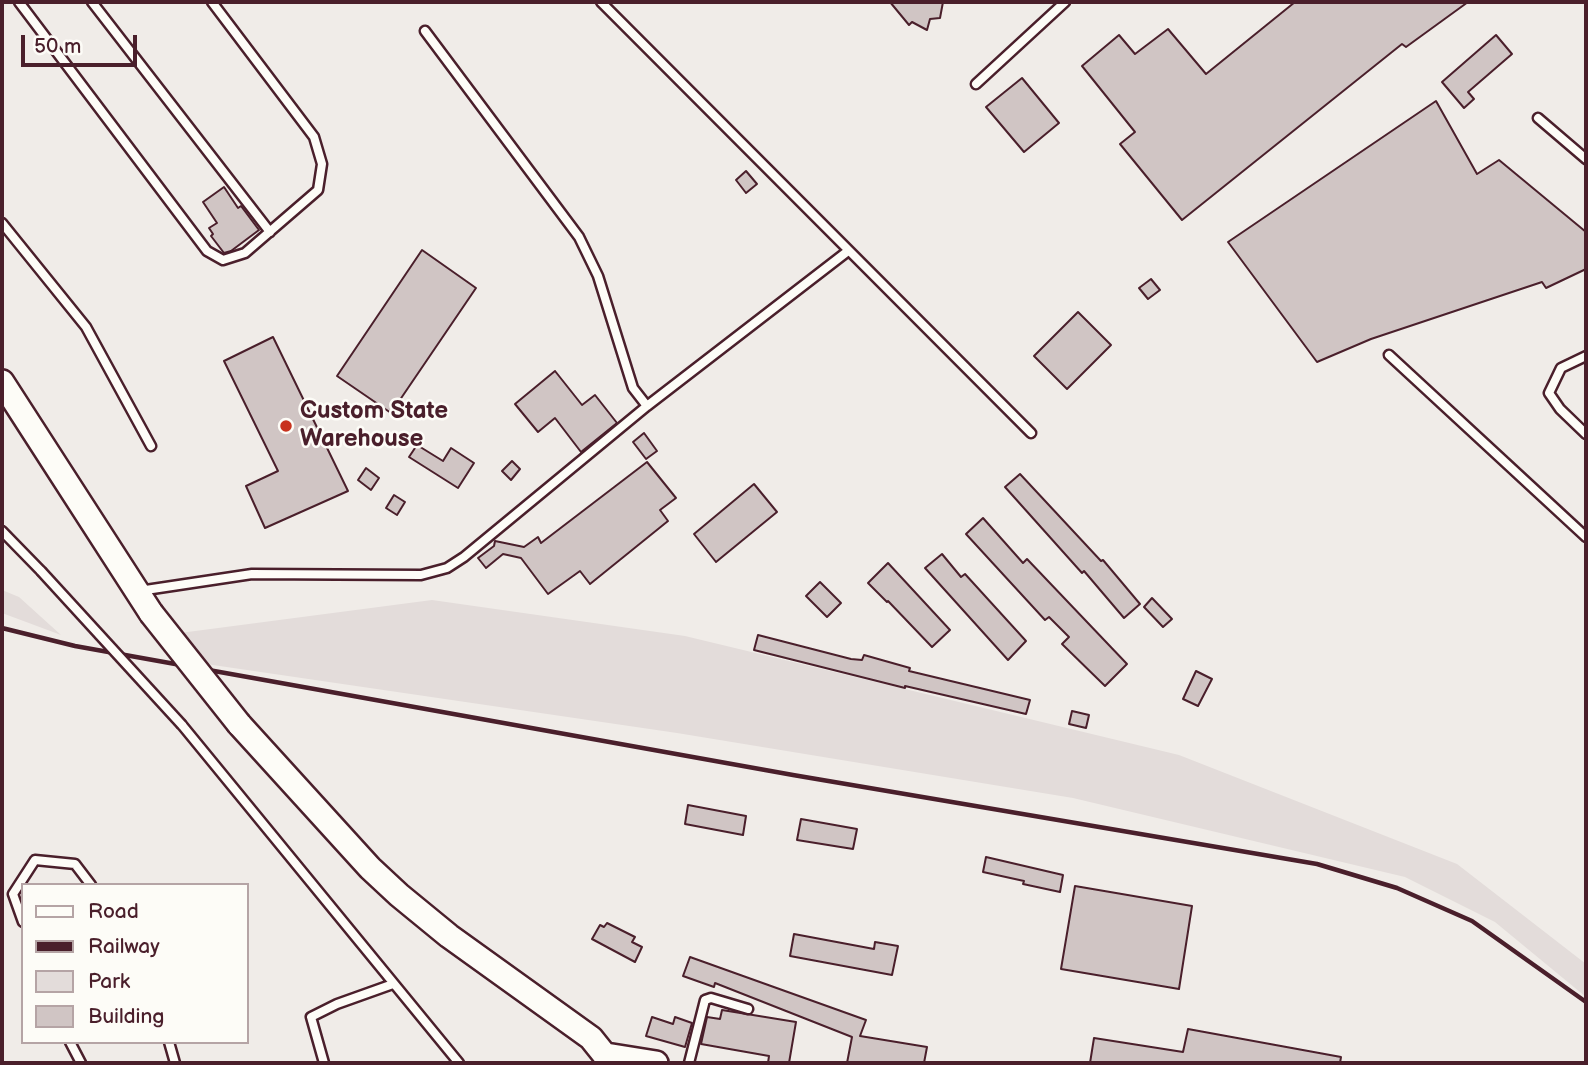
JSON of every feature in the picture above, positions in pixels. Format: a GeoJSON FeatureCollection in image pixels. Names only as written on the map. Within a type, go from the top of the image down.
{"type":"FeatureCollection","features":[{"type":"Feature","properties":{"kind":"main road"},"geometry":{"type":"LineString","coordinates":[[2,382],[151,613],[239,724],[370,868],[449,936],[591,1038],[608,1059],[656,1063]]}},
{"type":"Feature","properties":{"kind":"lane"},"geometry":{"type":"LineString","coordinates":[[19,2],[207,251],[223,260],[245,253],[318,190],[322,163],[314,136],[212,2]]}},
{"type":"Feature","properties":{"kind":"lane"},"geometry":{"type":"LineString","coordinates":[[92,2],[270,232]]}},
{"type":"Feature","properties":{"kind":"lane"},"geometry":{"type":"LineString","coordinates":[[601,2],[1031,433]]}},
{"type":"Feature","properties":{"kind":"lane"},"geometry":{"type":"LineString","coordinates":[[976,84],[1065,2]]}},
{"type":"Feature","properties":{"kind":"lane"},"geometry":{"type":"LineString","coordinates":[[425,32],[579,237],[598,276],[634,388],[647,406]]}},
{"type":"Feature","properties":{"kind":"lane"},"geometry":{"type":"LineString","coordinates":[[1538,118],[1586,159]]}},
{"type":"Feature","properties":{"kind":"lane"},"geometry":{"type":"LineString","coordinates":[[2,223],[86,327],[151,446]]}},
{"type":"Feature","properties":{"kind":"lane"},"geometry":{"type":"LineString","coordinates":[[136,592],[252,574],[421,575],[446,568],[464,557],[647,406],[848,251]]}},
{"type":"Feature","properties":{"kind":"lane"},"geometry":{"type":"LineString","coordinates":[[1389,355],[1586,537]]}},
{"type":"Feature","properties":{"kind":"lane"},"geometry":{"type":"LineString","coordinates":[[1586,356],[1561,368],[1549,393],[1560,409],[1586,434]]}},
{"type":"Feature","properties":{"kind":"lane"},"geometry":{"type":"LineString","coordinates":[[2,531],[182,725],[458,1063]]}},
{"type":"Feature","properties":{"kind":"lane"},"geometry":{"type":"LineString","coordinates":[[21,916],[13,894],[35,860],[75,864],[89,883]]}},
{"type":"Feature","properties":{"kind":"lane"},"geometry":{"type":"LineString","coordinates":[[324,1063],[310,1017],[337,1004],[393,984]]}},
{"type":"Feature","properties":{"kind":"lane"},"geometry":{"type":"LineString","coordinates":[[689,1063],[705,1000],[710,998],[748,1009]]}},
{"type":"Feature","properties":{"kind":"lane"},"geometry":{"type":"LineString","coordinates":[[72,1044],[81,1063]]}},
{"type":"Feature","properties":{"kind":"lane"},"geometry":{"type":"LineString","coordinates":[[170,1044],[175,1063]]}},
{"type":"Feature","properties":{"kind":"shaded area"},"geometry":{"type":"Polygon","coordinates":[[[2,2],[1586,2],[1586,1063],[2,1063],[2,2]]]}},
{"type":"Feature","properties":{"kind":"green space"},"geometry":{"type":"Polygon","coordinates":[[[2,590],[19,597],[61,635],[2,613],[2,590]]]}},
{"type":"Feature","properties":{"kind":"green space"},"geometry":{"type":"Polygon","coordinates":[[[432,600],[685,636],[1179,755],[1457,864],[1586,964],[1586,997],[1495,922],[1405,877],[1073,798],[677,733],[206,664],[180,633],[432,600]]]}},
{"type":"Feature","properties":{"kind":"building"},"geometry":{"type":"Polygon","coordinates":[[[890,2],[943,2],[940,18],[930,19],[927,30],[912,22],[909,25],[890,2]]]}},
{"type":"Feature","properties":{"kind":"building"},"geometry":{"type":"Polygon","coordinates":[[[1295,2],[1468,2],[1406,47],[1402,44],[1182,220],[1120,144],[1135,132],[1082,66],[1119,35],[1135,54],[1168,29],[1206,74],[1295,2]]]}},
{"type":"Feature","properties":{"kind":"building"},"geometry":{"type":"Polygon","coordinates":[[[1496,35],[1512,54],[1468,92],[1474,99],[1464,108],[1442,82],[1496,35]]]}},
{"type":"Feature","properties":{"kind":"building"},"geometry":{"type":"Polygon","coordinates":[[[1022,78],[1059,123],[1024,152],[986,107],[1022,78]]]}},
{"type":"Feature","properties":{"kind":"building"},"geometry":{"type":"Polygon","coordinates":[[[1436,101],[1477,174],[1499,160],[1586,232],[1586,269],[1546,288],[1542,282],[1371,339],[1317,362],[1228,242],[1436,101]]]}},
{"type":"Feature","properties":{"kind":"building"},"geometry":{"type":"Polygon","coordinates":[[[746,171],[757,184],[746,193],[736,180],[746,171]]]}},
{"type":"Feature","properties":{"kind":"building"},"geometry":{"type":"Polygon","coordinates":[[[224,187],[238,208],[241,206],[259,230],[231,251],[224,253],[211,236],[213,234],[209,228],[217,223],[203,202],[224,187]]]}},
{"type":"Feature","properties":{"kind":"building"},"geometry":{"type":"Polygon","coordinates":[[[422,250],[476,288],[391,413],[337,376],[422,250]]]}},
{"type":"Feature","properties":{"kind":"building"},"geometry":{"type":"Polygon","coordinates":[[[1151,279],[1160,290],[1148,299],[1139,288],[1151,279]]]}},
{"type":"Feature","properties":{"kind":"building"},"geometry":{"type":"Polygon","coordinates":[[[1078,312],[1111,345],[1067,389],[1034,356],[1078,312]]]}},
{"type":"Feature","properties":{"kind":"building","name":"Custom State Warehouse"},"geometry":{"type":"Polygon","coordinates":[[[273,337],[348,491],[265,528],[246,486],[278,471],[224,361],[273,337]]]}},
{"type":"Feature","properties":{"kind":"building"},"geometry":{"type":"Polygon","coordinates":[[[555,371],[582,405],[595,395],[617,423],[581,452],[555,418],[538,432],[515,404],[555,371]]]}},
{"type":"Feature","properties":{"kind":"building"},"geometry":{"type":"Polygon","coordinates":[[[644,433],[657,451],[646,459],[633,442],[644,433]]]}},
{"type":"Feature","properties":{"kind":"building"},"geometry":{"type":"Polygon","coordinates":[[[417,445],[443,461],[451,448],[474,463],[458,488],[409,457],[417,445]]]}},
{"type":"Feature","properties":{"kind":"building"},"geometry":{"type":"Polygon","coordinates":[[[512,461],[520,469],[511,480],[502,471],[512,461]]]}},
{"type":"Feature","properties":{"kind":"building"},"geometry":{"type":"Polygon","coordinates":[[[647,462],[676,498],[660,510],[668,521],[590,584],[580,571],[548,594],[521,558],[503,554],[486,568],[478,558],[494,546],[495,541],[524,547],[538,537],[541,543],[647,462]]]}},
{"type":"Feature","properties":{"kind":"building"},"geometry":{"type":"Polygon","coordinates":[[[366,468],[379,478],[371,490],[358,480],[366,468]]]}},
{"type":"Feature","properties":{"kind":"building"},"geometry":{"type":"Polygon","coordinates":[[[1020,474],[1101,561],[1103,560],[1140,604],[1124,618],[1005,487],[1020,474]]]}},
{"type":"Feature","properties":{"kind":"building"},"geometry":{"type":"Polygon","coordinates":[[[754,484],[777,512],[716,562],[694,534],[754,484]]]}},
{"type":"Feature","properties":{"kind":"building"},"geometry":{"type":"Polygon","coordinates":[[[394,495],[405,502],[397,515],[386,508],[394,495]]]}},
{"type":"Feature","properties":{"kind":"building"},"geometry":{"type":"Polygon","coordinates":[[[983,518],[1023,563],[1027,559],[1127,664],[1105,686],[1062,644],[1069,637],[1049,617],[1045,620],[966,534],[983,518]]]}},
{"type":"Feature","properties":{"kind":"building"},"geometry":{"type":"Polygon","coordinates":[[[942,554],[961,577],[965,574],[1026,641],[1008,660],[925,568],[942,554]]]}},
{"type":"Feature","properties":{"kind":"building"},"geometry":{"type":"Polygon","coordinates":[[[888,563],[950,630],[932,647],[868,583],[888,563]]]}},
{"type":"Feature","properties":{"kind":"building"},"geometry":{"type":"Polygon","coordinates":[[[820,582],[841,603],[827,617],[806,596],[820,582]]]}},
{"type":"Feature","properties":{"kind":"building"},"geometry":{"type":"Polygon","coordinates":[[[1152,598],[1172,619],[1163,627],[1144,607],[1152,598]]]}},
{"type":"Feature","properties":{"kind":"building"},"geometry":{"type":"Polygon","coordinates":[[[758,635],[851,659],[862,660],[864,655],[910,668],[909,671],[1030,700],[1026,714],[905,688],[754,650],[758,635]]]}},
{"type":"Feature","properties":{"kind":"building"},"geometry":{"type":"Polygon","coordinates":[[[1196,671],[1212,679],[1198,706],[1183,699],[1196,671]]]}},
{"type":"Feature","properties":{"kind":"building"},"geometry":{"type":"Polygon","coordinates":[[[1072,711],[1089,715],[1086,728],[1069,724],[1072,711]]]}},
{"type":"Feature","properties":{"kind":"building"},"geometry":{"type":"Polygon","coordinates":[[[688,805],[746,816],[743,835],[685,824],[688,805]]]}},
{"type":"Feature","properties":{"kind":"building"},"geometry":{"type":"Polygon","coordinates":[[[801,819],[857,829],[853,849],[797,840],[801,819]]]}},
{"type":"Feature","properties":{"kind":"building"},"geometry":{"type":"Polygon","coordinates":[[[986,857],[1063,875],[1060,892],[983,872],[986,857]]]}},
{"type":"Feature","properties":{"kind":"building"},"geometry":{"type":"Polygon","coordinates":[[[1075,886],[1192,906],[1179,989],[1061,969],[1075,886]]]}},
{"type":"Feature","properties":{"kind":"building"},"geometry":{"type":"Polygon","coordinates":[[[607,923],[635,937],[632,942],[642,947],[635,962],[592,939],[600,925],[604,927],[607,923]]]}},
{"type":"Feature","properties":{"kind":"building"},"geometry":{"type":"Polygon","coordinates":[[[794,934],[874,949],[875,942],[898,946],[892,975],[790,956],[794,934]]]}},
{"type":"Feature","properties":{"kind":"building"},"geometry":{"type":"Polygon","coordinates":[[[690,957],[866,1020],[860,1036],[927,1047],[924,1063],[847,1063],[852,1037],[715,983],[714,987],[683,976],[690,957]]]}},
{"type":"Feature","properties":{"kind":"building"},"geometry":{"type":"Polygon","coordinates":[[[722,1010],[796,1022],[789,1063],[768,1063],[769,1056],[701,1044],[707,1017],[720,1019],[722,1010]]]}},
{"type":"Feature","properties":{"kind":"building"},"geometry":{"type":"Polygon","coordinates":[[[652,1017],[673,1024],[675,1017],[692,1023],[685,1047],[646,1036],[652,1017]]]}},
{"type":"Feature","properties":{"kind":"building"},"geometry":{"type":"Polygon","coordinates":[[[1188,1029],[1341,1057],[1340,1063],[1090,1063],[1094,1038],[1183,1052],[1188,1029]]]}},
{"type":"Feature","properties":{"kind":"railway"},"geometry":{"type":"LineString","coordinates":[[2,628],[75,646],[793,775],[1317,864],[1397,888],[1472,921],[1586,1002]]}},
{"type":"Feature","properties":{"kind":"place","name":"Custom State Warehouse"},"geometry":{"type":"Point","coordinates":[286,426]}}]}
